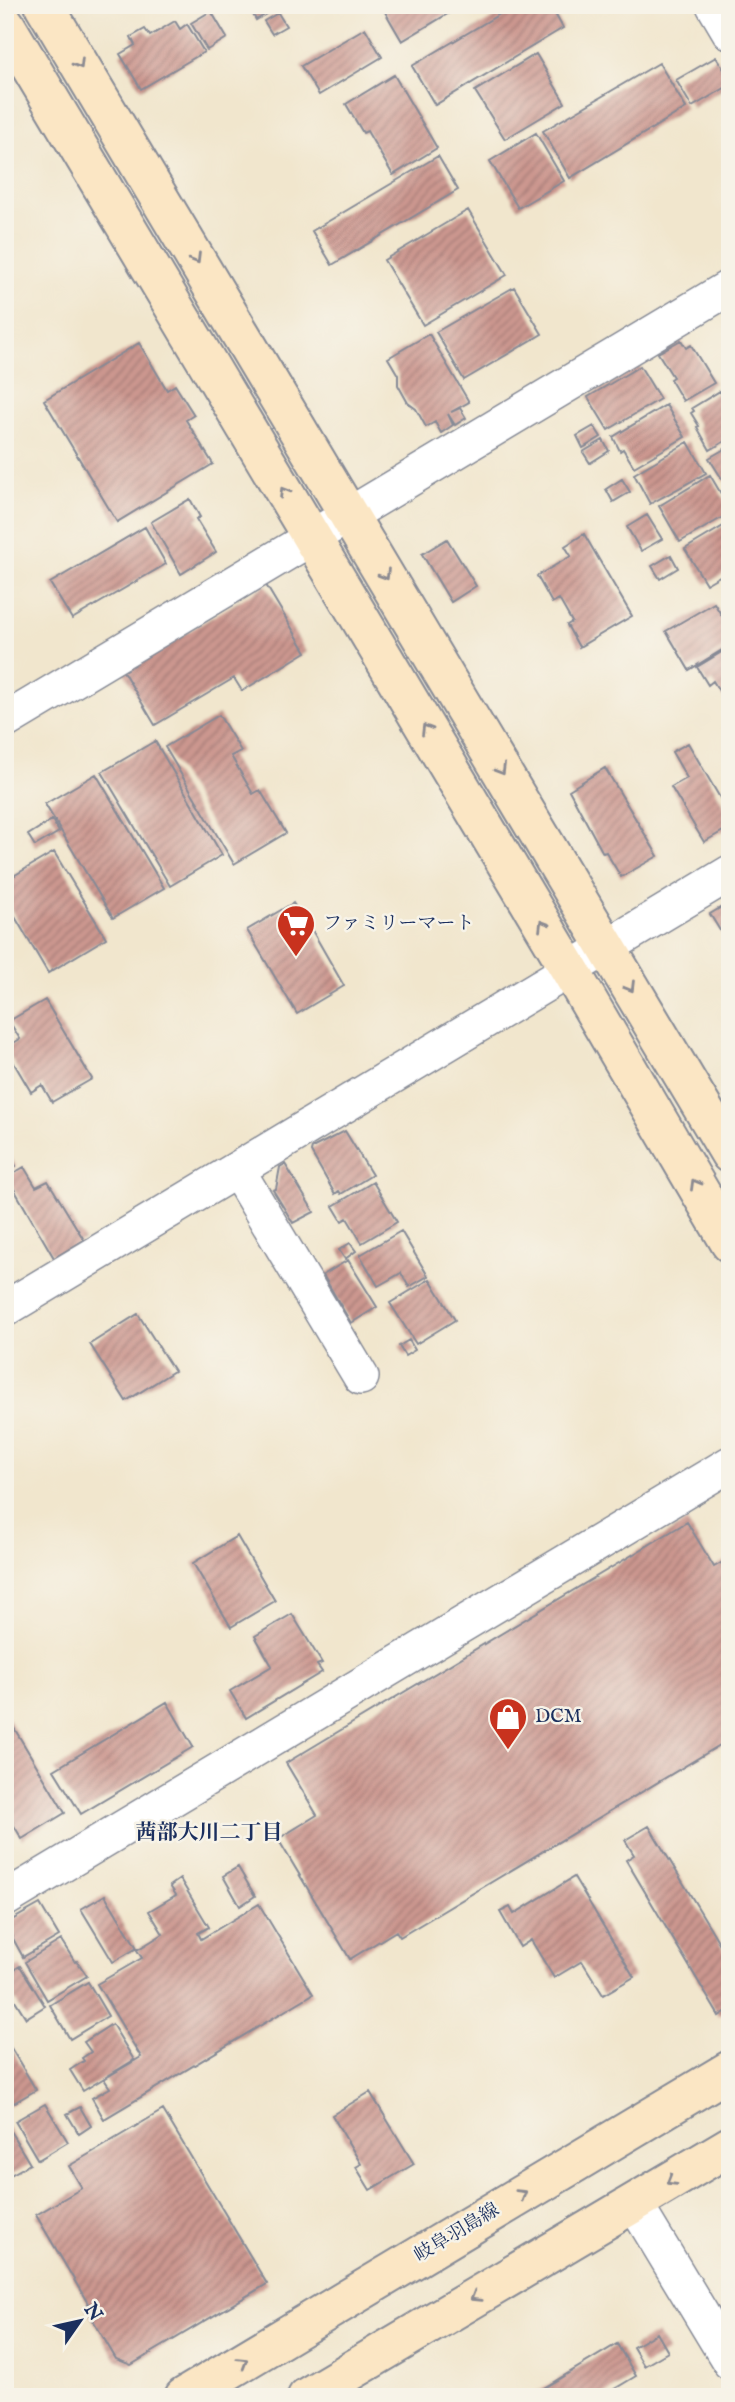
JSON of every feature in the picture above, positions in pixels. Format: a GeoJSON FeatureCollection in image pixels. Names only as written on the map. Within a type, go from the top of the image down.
{"type":"FeatureCollection","features":[{"type":"Feature","properties":{"kind":"street"},"geometry":{"type":"LineString","coordinates":[[44,5],[730,1154]]}},
{"type":"Feature","properties":{"kind":"street"},"geometry":{"type":"LineString","coordinates":[[714,5],[730,32]]}},
{"type":"Feature","properties":{"kind":"street"},"geometry":{"type":"LineString","coordinates":[[5,24],[730,1243]]}},
{"type":"Feature","properties":{"kind":"street"},"geometry":{"type":"LineString","coordinates":[[5,721],[730,287]]}},
{"type":"Feature","properties":{"kind":"street"},"geometry":{"type":"LineString","coordinates":[[5,1309],[730,873]]}},
{"type":"Feature","properties":{"kind":"street"},"geometry":{"type":"LineString","coordinates":[[237,1170],[361,1377]]}},
{"type":"Feature","properties":{"kind":"street"},"geometry":{"type":"LineString","coordinates":[[5,1899],[730,1464]]}},
{"type":"Feature","properties":{"kind":"street","name":"岐阜羽島線"},"geometry":{"type":"LineString","coordinates":[[184,2397],[730,2070]]}},
{"type":"Feature","properties":{"kind":"street"},"geometry":{"type":"LineString","coordinates":[[307,2397],[730,2146]]}},
{"type":"Feature","properties":{"kind":"street"},"geometry":{"type":"LineString","coordinates":[[634,2203],[730,2362]]}},
{"type":"Feature","properties":{"kind":"building"},"geometry":{"type":"Polygon","coordinates":[[[248,5],[281,5],[256,20],[248,5]]]}},
{"type":"Feature","properties":{"kind":"building"},"geometry":{"type":"Polygon","coordinates":[[[381,5],[458,5],[459,7],[402,41],[381,5]]]}},
{"type":"Feature","properties":{"kind":"building"},"geometry":{"type":"Polygon","coordinates":[[[515,5],[550,5],[563,28],[435,105],[412,66],[515,5]]]}},
{"type":"Feature","properties":{"kind":"building"},"geometry":{"type":"Polygon","coordinates":[[[211,11],[227,38],[207,50],[191,23],[211,11]]]}},
{"type":"Feature","properties":{"kind":"building"},"geometry":{"type":"Polygon","coordinates":[[[278,13],[286,26],[272,34],[264,21],[278,13]]]}},
{"type":"Feature","properties":{"kind":"building"},"geometry":{"type":"Polygon","coordinates":[[[175,21],[180,29],[187,24],[204,52],[141,89],[120,54],[135,45],[131,37],[145,29],[150,36],[175,21]]]}},
{"type":"Feature","properties":{"kind":"building"},"geometry":{"type":"Polygon","coordinates":[[[365,28],[382,57],[319,95],[301,66],[365,28]]]}},
{"type":"Feature","properties":{"kind":"building"},"geometry":{"type":"Polygon","coordinates":[[[536,54],[565,103],[505,139],[475,91],[536,54]]]}},
{"type":"Feature","properties":{"kind":"building"},"geometry":{"type":"Polygon","coordinates":[[[716,57],[730,79],[730,85],[692,107],[676,80],[716,57]]]}},
{"type":"Feature","properties":{"kind":"building"},"geometry":{"type":"Polygon","coordinates":[[[659,63],[686,108],[570,178],[543,131],[659,63]]]}},
{"type":"Feature","properties":{"kind":"building"},"geometry":{"type":"Polygon","coordinates":[[[394,75],[437,148],[393,175],[367,131],[363,133],[346,104],[394,75]]]}},
{"type":"Feature","properties":{"kind":"building"},"geometry":{"type":"Polygon","coordinates":[[[536,133],[564,181],[518,208],[490,161],[536,133]]]}},
{"type":"Feature","properties":{"kind":"building"},"geometry":{"type":"Polygon","coordinates":[[[438,156],[458,190],[332,265],[312,231],[438,156]]]}},
{"type":"Feature","properties":{"kind":"building"},"geometry":{"type":"Polygon","coordinates":[[[468,210],[507,275],[423,325],[384,260],[468,210]]]}},
{"type":"Feature","properties":{"kind":"building"},"geometry":{"type":"Polygon","coordinates":[[[514,287],[542,334],[464,380],[436,332],[514,287]]]}},
{"type":"Feature","properties":{"kind":"building"},"geometry":{"type":"Polygon","coordinates":[[[429,334],[469,402],[451,412],[460,408],[466,418],[455,425],[448,414],[453,425],[441,433],[435,422],[426,427],[416,409],[408,403],[398,385],[398,375],[388,358],[429,334]]]}},
{"type":"Feature","properties":{"kind":"building"},"geometry":{"type":"Polygon","coordinates":[[[681,340],[686,348],[691,345],[714,383],[683,401],[670,379],[673,377],[658,353],[681,340]]]}},
{"type":"Feature","properties":{"kind":"building"},"geometry":{"type":"Polygon","coordinates":[[[139,343],[167,390],[175,385],[194,415],[186,420],[213,464],[117,522],[44,400],[139,343]]]}},
{"type":"Feature","properties":{"kind":"building"},"geometry":{"type":"Polygon","coordinates":[[[640,366],[660,399],[608,430],[588,397],[640,366]]]}},
{"type":"Feature","properties":{"kind":"building"},"geometry":{"type":"Polygon","coordinates":[[[720,391],[730,408],[730,438],[710,450],[691,413],[694,411],[692,408],[720,391]]]}},
{"type":"Feature","properties":{"kind":"building"},"geometry":{"type":"Polygon","coordinates":[[[666,405],[685,437],[634,467],[623,449],[620,451],[613,437],[666,405]]]}},
{"type":"Feature","properties":{"kind":"building"},"geometry":{"type":"Polygon","coordinates":[[[594,426],[601,437],[583,448],[577,436],[594,426]]]}},
{"type":"Feature","properties":{"kind":"building"},"geometry":{"type":"Polygon","coordinates":[[[603,440],[609,451],[590,463],[583,452],[603,440]]]}},
{"type":"Feature","properties":{"kind":"building"},"geometry":{"type":"Polygon","coordinates":[[[688,442],[706,473],[650,504],[634,474],[688,442]]]}},
{"type":"Feature","properties":{"kind":"building"},"geometry":{"type":"Polygon","coordinates":[[[730,446],[730,479],[724,482],[709,458],[730,446]]]}},
{"type":"Feature","properties":{"kind":"building"},"geometry":{"type":"Polygon","coordinates":[[[710,475],[730,513],[680,542],[659,506],[710,475]]]}},
{"type":"Feature","properties":{"kind":"building"},"geometry":{"type":"Polygon","coordinates":[[[622,479],[630,492],[613,502],[606,489],[622,479]]]}},
{"type":"Feature","properties":{"kind":"building"},"geometry":{"type":"Polygon","coordinates":[[[190,499],[200,517],[196,519],[216,552],[181,574],[151,522],[190,499]]]}},
{"type":"Feature","properties":{"kind":"building"},"geometry":{"type":"Polygon","coordinates":[[[647,515],[662,539],[641,551],[627,527],[647,515]]]}},
{"type":"Feature","properties":{"kind":"building"},"geometry":{"type":"Polygon","coordinates":[[[730,522],[730,570],[706,584],[685,549],[730,522]]]}},
{"type":"Feature","properties":{"kind":"building"},"geometry":{"type":"Polygon","coordinates":[[[145,527],[166,564],[72,619],[50,583],[145,527]]]}},
{"type":"Feature","properties":{"kind":"building"},"geometry":{"type":"Polygon","coordinates":[[[584,534],[632,616],[579,647],[567,625],[572,622],[559,599],[552,603],[537,576],[571,556],[565,546],[584,534]]]}},
{"type":"Feature","properties":{"kind":"building"},"geometry":{"type":"Polygon","coordinates":[[[447,539],[476,586],[451,602],[422,554],[447,539]]]}},
{"type":"Feature","properties":{"kind":"building"},"geometry":{"type":"Polygon","coordinates":[[[671,555],[678,568],[660,579],[652,566],[671,555]]]}},
{"type":"Feature","properties":{"kind":"building"},"geometry":{"type":"Polygon","coordinates":[[[266,585],[306,652],[242,691],[234,678],[155,725],[123,671],[266,585]]]}},
{"type":"Feature","properties":{"kind":"building"},"geometry":{"type":"Polygon","coordinates":[[[714,603],[730,629],[730,645],[689,670],[666,631],[714,603]]]}},
{"type":"Feature","properties":{"kind":"building"},"geometry":{"type":"Polygon","coordinates":[[[730,647],[730,709],[713,681],[708,685],[697,667],[730,647]]]}},
{"type":"Feature","properties":{"kind":"building"},"geometry":{"type":"Polygon","coordinates":[[[219,715],[241,751],[231,756],[253,794],[260,790],[286,833],[234,864],[165,747],[219,715]]]}},
{"type":"Feature","properties":{"kind":"building"},"geometry":{"type":"Polygon","coordinates":[[[155,741],[222,855],[170,886],[102,772],[155,741]]]}},
{"type":"Feature","properties":{"kind":"building"},"geometry":{"type":"Polygon","coordinates":[[[688,743],[730,815],[730,827],[704,842],[671,787],[687,778],[672,752],[688,743]]]}},
{"type":"Feature","properties":{"kind":"building"},"geometry":{"type":"Polygon","coordinates":[[[605,768],[658,856],[621,877],[606,852],[603,853],[569,790],[605,768]]]}},
{"type":"Feature","properties":{"kind":"building"},"geometry":{"type":"Polygon","coordinates":[[[96,774],[164,888],[113,918],[45,804],[96,774]]]}},
{"type":"Feature","properties":{"kind":"building"},"geometry":{"type":"Polygon","coordinates":[[[52,820],[59,832],[35,846],[28,835],[52,820]]]}},
{"type":"Feature","properties":{"kind":"building"},"geometry":{"type":"Polygon","coordinates":[[[54,852],[106,938],[48,973],[5,900],[5,881],[54,852]]]}},
{"type":"Feature","properties":{"kind":"building"},"geometry":{"type":"Polygon","coordinates":[[[730,902],[730,947],[710,914],[730,902]]]}},
{"type":"Feature","properties":{"kind":"building","name":"ファミリーマート"},"geometry":{"type":"Polygon","coordinates":[[[293,903],[303,919],[305,918],[344,986],[297,1014],[247,930],[293,903]]]}},
{"type":"Feature","properties":{"kind":"building"},"geometry":{"type":"Polygon","coordinates":[[[45,1000],[92,1079],[52,1102],[42,1085],[31,1092],[5,1048],[20,1039],[9,1021],[45,1000]]]}},
{"type":"Feature","properties":{"kind":"building"},"geometry":{"type":"Polygon","coordinates":[[[345,1131],[372,1175],[341,1194],[339,1191],[335,1194],[311,1152],[312,1148],[345,1131]]]}},
{"type":"Feature","properties":{"kind":"building"},"geometry":{"type":"Polygon","coordinates":[[[5,1148],[16,1166],[5,1173],[5,1148]]]}},
{"type":"Feature","properties":{"kind":"building"},"geometry":{"type":"Polygon","coordinates":[[[285,1164],[314,1212],[293,1223],[273,1190],[276,1189],[280,1167],[285,1164]]]}},
{"type":"Feature","properties":{"kind":"building"},"geometry":{"type":"Polygon","coordinates":[[[24,1167],[36,1187],[48,1181],[84,1240],[54,1258],[7,1177],[24,1167]]]}},
{"type":"Feature","properties":{"kind":"building"},"geometry":{"type":"Polygon","coordinates":[[[373,1182],[397,1222],[362,1243],[347,1218],[342,1221],[333,1206],[373,1182]]]}},
{"type":"Feature","properties":{"kind":"building"},"geometry":{"type":"Polygon","coordinates":[[[401,1231],[428,1276],[409,1287],[401,1273],[378,1286],[360,1255],[401,1231]]]}},
{"type":"Feature","properties":{"kind":"building"},"geometry":{"type":"Polygon","coordinates":[[[350,1243],[356,1251],[345,1259],[339,1250],[350,1243]]]}},
{"type":"Feature","properties":{"kind":"building"},"geometry":{"type":"Polygon","coordinates":[[[348,1260],[377,1307],[351,1323],[323,1275],[348,1260]]]}},
{"type":"Feature","properties":{"kind":"building"},"geometry":{"type":"Polygon","coordinates":[[[430,1279],[455,1320],[416,1344],[390,1303],[430,1279]]]}},
{"type":"Feature","properties":{"kind":"building"},"geometry":{"type":"Polygon","coordinates":[[[138,1314],[174,1371],[126,1401],[90,1344],[138,1314]]]}},
{"type":"Feature","properties":{"kind":"building"},"geometry":{"type":"Polygon","coordinates":[[[409,1340],[415,1350],[405,1356],[399,1346],[409,1340]]]}},
{"type":"Feature","properties":{"kind":"building","name":"DCM"},"geometry":{"type":"Polygon","coordinates":[[[687,1522],[714,1567],[730,1558],[730,1739],[400,1937],[396,1931],[350,1959],[278,1839],[317,1815],[286,1763],[687,1522]]]}},
{"type":"Feature","properties":{"kind":"building"},"geometry":{"type":"Polygon","coordinates":[[[237,1536],[275,1601],[231,1627],[193,1563],[237,1536]]]}},
{"type":"Feature","properties":{"kind":"building"},"geometry":{"type":"Polygon","coordinates":[[[292,1614],[322,1663],[317,1665],[322,1672],[246,1718],[230,1691],[272,1666],[255,1636],[292,1614]]]}},
{"type":"Feature","properties":{"kind":"building"},"geometry":{"type":"Polygon","coordinates":[[[167,1702],[193,1747],[81,1814],[54,1770],[167,1702]]]}},
{"type":"Feature","properties":{"kind":"building"},"geometry":{"type":"Polygon","coordinates":[[[5,1713],[65,1813],[22,1839],[5,1811],[5,1713]]]}},
{"type":"Feature","properties":{"kind":"building"},"geometry":{"type":"Polygon","coordinates":[[[649,1826],[730,1961],[730,2009],[719,2016],[626,1860],[634,1855],[625,1840],[649,1826]]]}},
{"type":"Feature","properties":{"kind":"building"},"geometry":{"type":"Polygon","coordinates":[[[238,1867],[255,1896],[240,1906],[223,1876],[238,1867]]]}},
{"type":"Feature","properties":{"kind":"building"},"geometry":{"type":"Polygon","coordinates":[[[574,1877],[634,1977],[603,1995],[582,1961],[554,1978],[531,1940],[520,1947],[500,1912],[510,1907],[514,1914],[574,1877]]]}},
{"type":"Feature","properties":{"kind":"building"},"geometry":{"type":"Polygon","coordinates":[[[180,1879],[209,1927],[198,1933],[201,1939],[259,1904],[313,1994],[104,2119],[92,2098],[110,2088],[104,2079],[141,2057],[97,1984],[142,1958],[137,1950],[163,1934],[149,1911],[176,1895],[170,1886],[180,1879]]]}},
{"type":"Feature","properties":{"kind":"building"},"geometry":{"type":"Polygon","coordinates":[[[105,1895],[137,1948],[113,1962],[81,1909],[105,1895]]]}},
{"type":"Feature","properties":{"kind":"building"},"geometry":{"type":"Polygon","coordinates":[[[40,1904],[59,1936],[23,1957],[5,1924],[40,1904]]]}},
{"type":"Feature","properties":{"kind":"building"},"geometry":{"type":"Polygon","coordinates":[[[61,1940],[87,1976],[47,2000],[25,1962],[61,1940]]]}},
{"type":"Feature","properties":{"kind":"building"},"geometry":{"type":"Polygon","coordinates":[[[20,1966],[45,2006],[26,2018],[5,1984],[5,1975],[20,1966]]]}},
{"type":"Feature","properties":{"kind":"building"},"geometry":{"type":"Polygon","coordinates":[[[88,1982],[108,2016],[70,2039],[50,2005],[88,1982]]]}},
{"type":"Feature","properties":{"kind":"building"},"geometry":{"type":"Polygon","coordinates":[[[112,2024],[134,2060],[83,2091],[70,2070],[84,2061],[82,2058],[91,2052],[84,2042],[112,2024]]]}},
{"type":"Feature","properties":{"kind":"building"},"geometry":{"type":"Polygon","coordinates":[[[5,2038],[36,2090],[5,2108],[5,2038]]]}},
{"type":"Feature","properties":{"kind":"building"},"geometry":{"type":"Polygon","coordinates":[[[370,2092],[414,2164],[370,2190],[356,2167],[361,2164],[332,2115],[370,2092]]]}},
{"type":"Feature","properties":{"kind":"building"},"geometry":{"type":"Polygon","coordinates":[[[45,2104],[68,2142],[38,2160],[15,2121],[45,2104]]]}},
{"type":"Feature","properties":{"kind":"building"},"geometry":{"type":"Polygon","coordinates":[[[80,2107],[91,2126],[79,2134],[67,2114],[80,2107]]]}},
{"type":"Feature","properties":{"kind":"building"},"geometry":{"type":"Polygon","coordinates":[[[163,2110],[267,2284],[131,2365],[116,2359],[86,2308],[89,2305],[36,2215],[82,2188],[69,2166],[163,2110]]]}},
{"type":"Feature","properties":{"kind":"building"},"geometry":{"type":"Polygon","coordinates":[[[7,2126],[30,2164],[5,2178],[5,2127],[7,2126]]]}},
{"type":"Feature","properties":{"kind":"building"},"geometry":{"type":"Polygon","coordinates":[[[657,2333],[668,2352],[644,2366],[633,2347],[657,2333]]]}},
{"type":"Feature","properties":{"kind":"building"},"geometry":{"type":"Polygon","coordinates":[[[617,2344],[636,2376],[601,2397],[529,2397],[617,2344]]]}},
{"type":"Feature","properties":{"kind":"place","name":"ファミリーマート"},"geometry":{"type":"Point","coordinates":[296,958]}},
{"type":"Feature","properties":{"kind":"place","name":"DCM"},"geometry":{"type":"Point","coordinates":[508,1751]}},
{"type":"Feature","properties":{"kind":"district","name":"茜部大川二丁目"},"geometry":{"type":"Point","coordinates":[209,1833]}}]}
